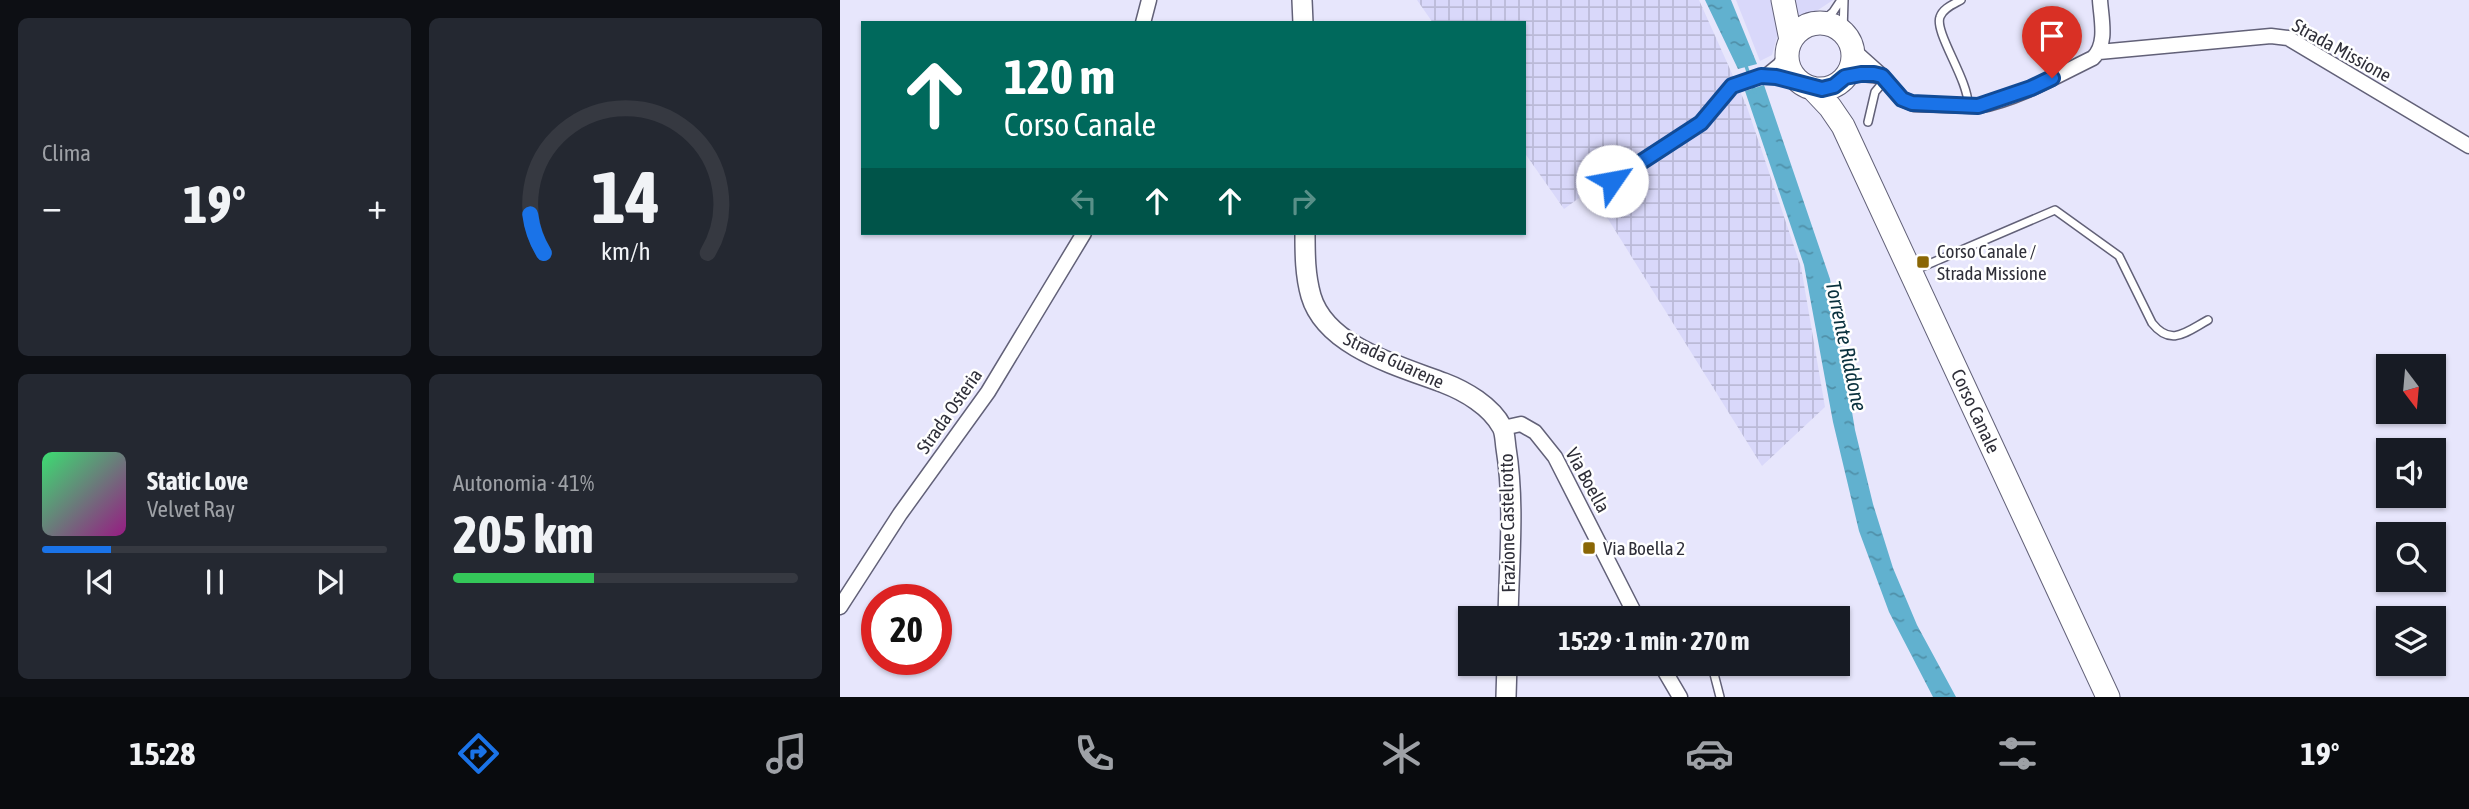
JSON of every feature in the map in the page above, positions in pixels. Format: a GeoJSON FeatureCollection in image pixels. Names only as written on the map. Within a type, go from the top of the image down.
{"type":"FeatureCollection","features":[{"type":"Feature","properties":{"kind":"main road"},"geometry":{"type":"LineString","coordinates":[[1302,0],[1303,21]]}},
{"type":"Feature","properties":{"kind":"main road","name":"Corso Canale"},"geometry":{"type":"LineString","coordinates":[[1785,0],[1801,17],[1830,24],[1848,41],[1853,60],[1842,80],[1838,99],[1843,126]]}},
{"type":"Feature","properties":{"kind":"main road","name":"Corso Canale"},"geometry":{"type":"LineString","coordinates":[[1785,0],[1790,67],[1830,107],[1843,126],[2108,697]]}},
{"type":"Feature","properties":{"kind":"main road"},"geometry":{"type":"LineString","coordinates":[[1790,44],[1805,27],[1817,23]]}},
{"type":"Feature","properties":{"kind":"main road"},"geometry":{"type":"LineString","coordinates":[[1807,85],[1831,87],[1842,80]]}},
{"type":"Feature","properties":{"kind":"main road","name":"Strada Guarene"},"geometry":{"type":"LineString","coordinates":[[1305,235],[1305,267],[1311,298],[1324,323],[1342,338],[1382,358],[1462,390],[1489,411],[1503,428]]}},
{"type":"Feature","properties":{"kind":"main road","name":"Frazione Castelrotto"},"geometry":{"type":"LineString","coordinates":[[1503,428],[1509,473],[1508,606]]}},
{"type":"Feature","properties":{"kind":"main road"},"geometry":{"type":"LineString","coordinates":[[1506,697],[1507,676]]}},
{"type":"Feature","properties":{"kind":"street"},"geometry":{"type":"LineString","coordinates":[[1144,21],[1149,0]]}},
{"type":"Feature","properties":{"kind":"street"},"geometry":{"type":"LineString","coordinates":[[2099,52],[2103,37],[2100,0]]}},
{"type":"Feature","properties":{"kind":"street","name":"Strada Missione"},"geometry":{"type":"LineString","coordinates":[[1848,41],[1902,99],[1912,103],[1968,105],[1987,104],[2031,88],[2093,58],[2099,52],[2271,36],[2288,38],[2469,146]]}},
{"type":"Feature","properties":{"kind":"street"},"geometry":{"type":"LineString","coordinates":[[1842,80],[1861,74],[1884,78]]}},
{"type":"Feature","properties":{"kind":"street","name":"Strada Osteria"},"geometry":{"type":"LineString","coordinates":[[840,607],[900,514],[988,392],[1083,235]]}},
{"type":"Feature","properties":{"kind":"street","name":"Via Boella"},"geometry":{"type":"LineString","coordinates":[[1503,428],[1521,424],[1535,432],[1555,457],[1631,606]]}},
{"type":"Feature","properties":{"kind":"street"},"geometry":{"type":"LineString","coordinates":[[1668,676],[1680,697]]}},
{"type":"Feature","properties":{"kind":"lane"},"geometry":{"type":"LineString","coordinates":[[1817,23],[1833,12],[1842,0]]}},
{"type":"Feature","properties":{"kind":"lane"},"geometry":{"type":"LineString","coordinates":[[1842,0],[1848,41]]}},
{"type":"Feature","properties":{"kind":"lane"},"geometry":{"type":"LineString","coordinates":[[1961,0],[1949,6],[1939,21],[1941,32],[1968,92],[1968,105]]}},
{"type":"Feature","properties":{"kind":"lane"},"geometry":{"type":"LineString","coordinates":[[1612,181],[1701,123],[1732,86],[1761,76],[1777,63],[1790,44]]}},
{"type":"Feature","properties":{"kind":"lane"},"geometry":{"type":"LineString","coordinates":[[1761,76],[1807,85]]}},
{"type":"Feature","properties":{"kind":"lane"},"geometry":{"type":"LineString","coordinates":[[1868,122],[1875,92],[1884,78]]}},
{"type":"Feature","properties":{"kind":"lane"},"geometry":{"type":"LineString","coordinates":[[1911,271],[2054,210],[2119,256],[2159,332],[2178,336],[2208,320]]}},
{"type":"Feature","properties":{"kind":"lane"},"geometry":{"type":"LineString","coordinates":[[1715,676],[1720,697]]}},
{"type":"Feature","properties":{"kind":"shaded area"},"geometry":{"type":"Polygon","coordinates":[[[1417,0],[1699,0],[1747,107],[1801,267],[1825,407],[1762,466],[1590,190],[1564,209],[1526,155],[1526,21],[1432,21],[1417,0]]]}},
{"type":"Feature","properties":{"kind":"shaded area"},"geometry":{"type":"Polygon","coordinates":[[[1736,0],[1833,0],[1812,14],[1780,26],[1772,55],[1760,61],[1736,0]]]}},
{"type":"Feature","properties":{"kind":"water"},"geometry":{"type":"Polygon","coordinates":[[[1705,0],[1731,0],[1757,64],[1738,69],[1705,0]]]}},
{"type":"Feature","properties":{"kind":"water"},"geometry":{"type":"Polygon","coordinates":[[[1764,85],[1830,279],[1855,430],[1873,504],[1893,568],[1917,625],[1956,697],[1933,697],[1889,612],[1859,531],[1833,422],[1804,265],[1745,91],[1764,85]]]}},
{"type":"Feature","properties":{"kind":"waterway","name":"Torrente Riddone"},"geometry":{"type":"LineString","coordinates":[[1745,63],[1755,92]]}},
{"type":"Feature","properties":{"kind":"place","name":"Corso Canale / Strada Missione"},"geometry":{"type":"Point","coordinates":[1923,262]}},
{"type":"Feature","properties":{"kind":"place","name":"Via Boella 2"},"geometry":{"type":"Point","coordinates":[1589,548]}},
{"type":"Feature","properties":{"kind":"route"},"geometry":{"type":"LineString","coordinates":[[1612,181],[1701,123],[1732,86],[1761,76],[1776,77],[1822,89],[1834,86],[1845,77],[1874,74],[1882,76],[1902,99],[1914,104],[1978,106],[2052,78]]}}]}
